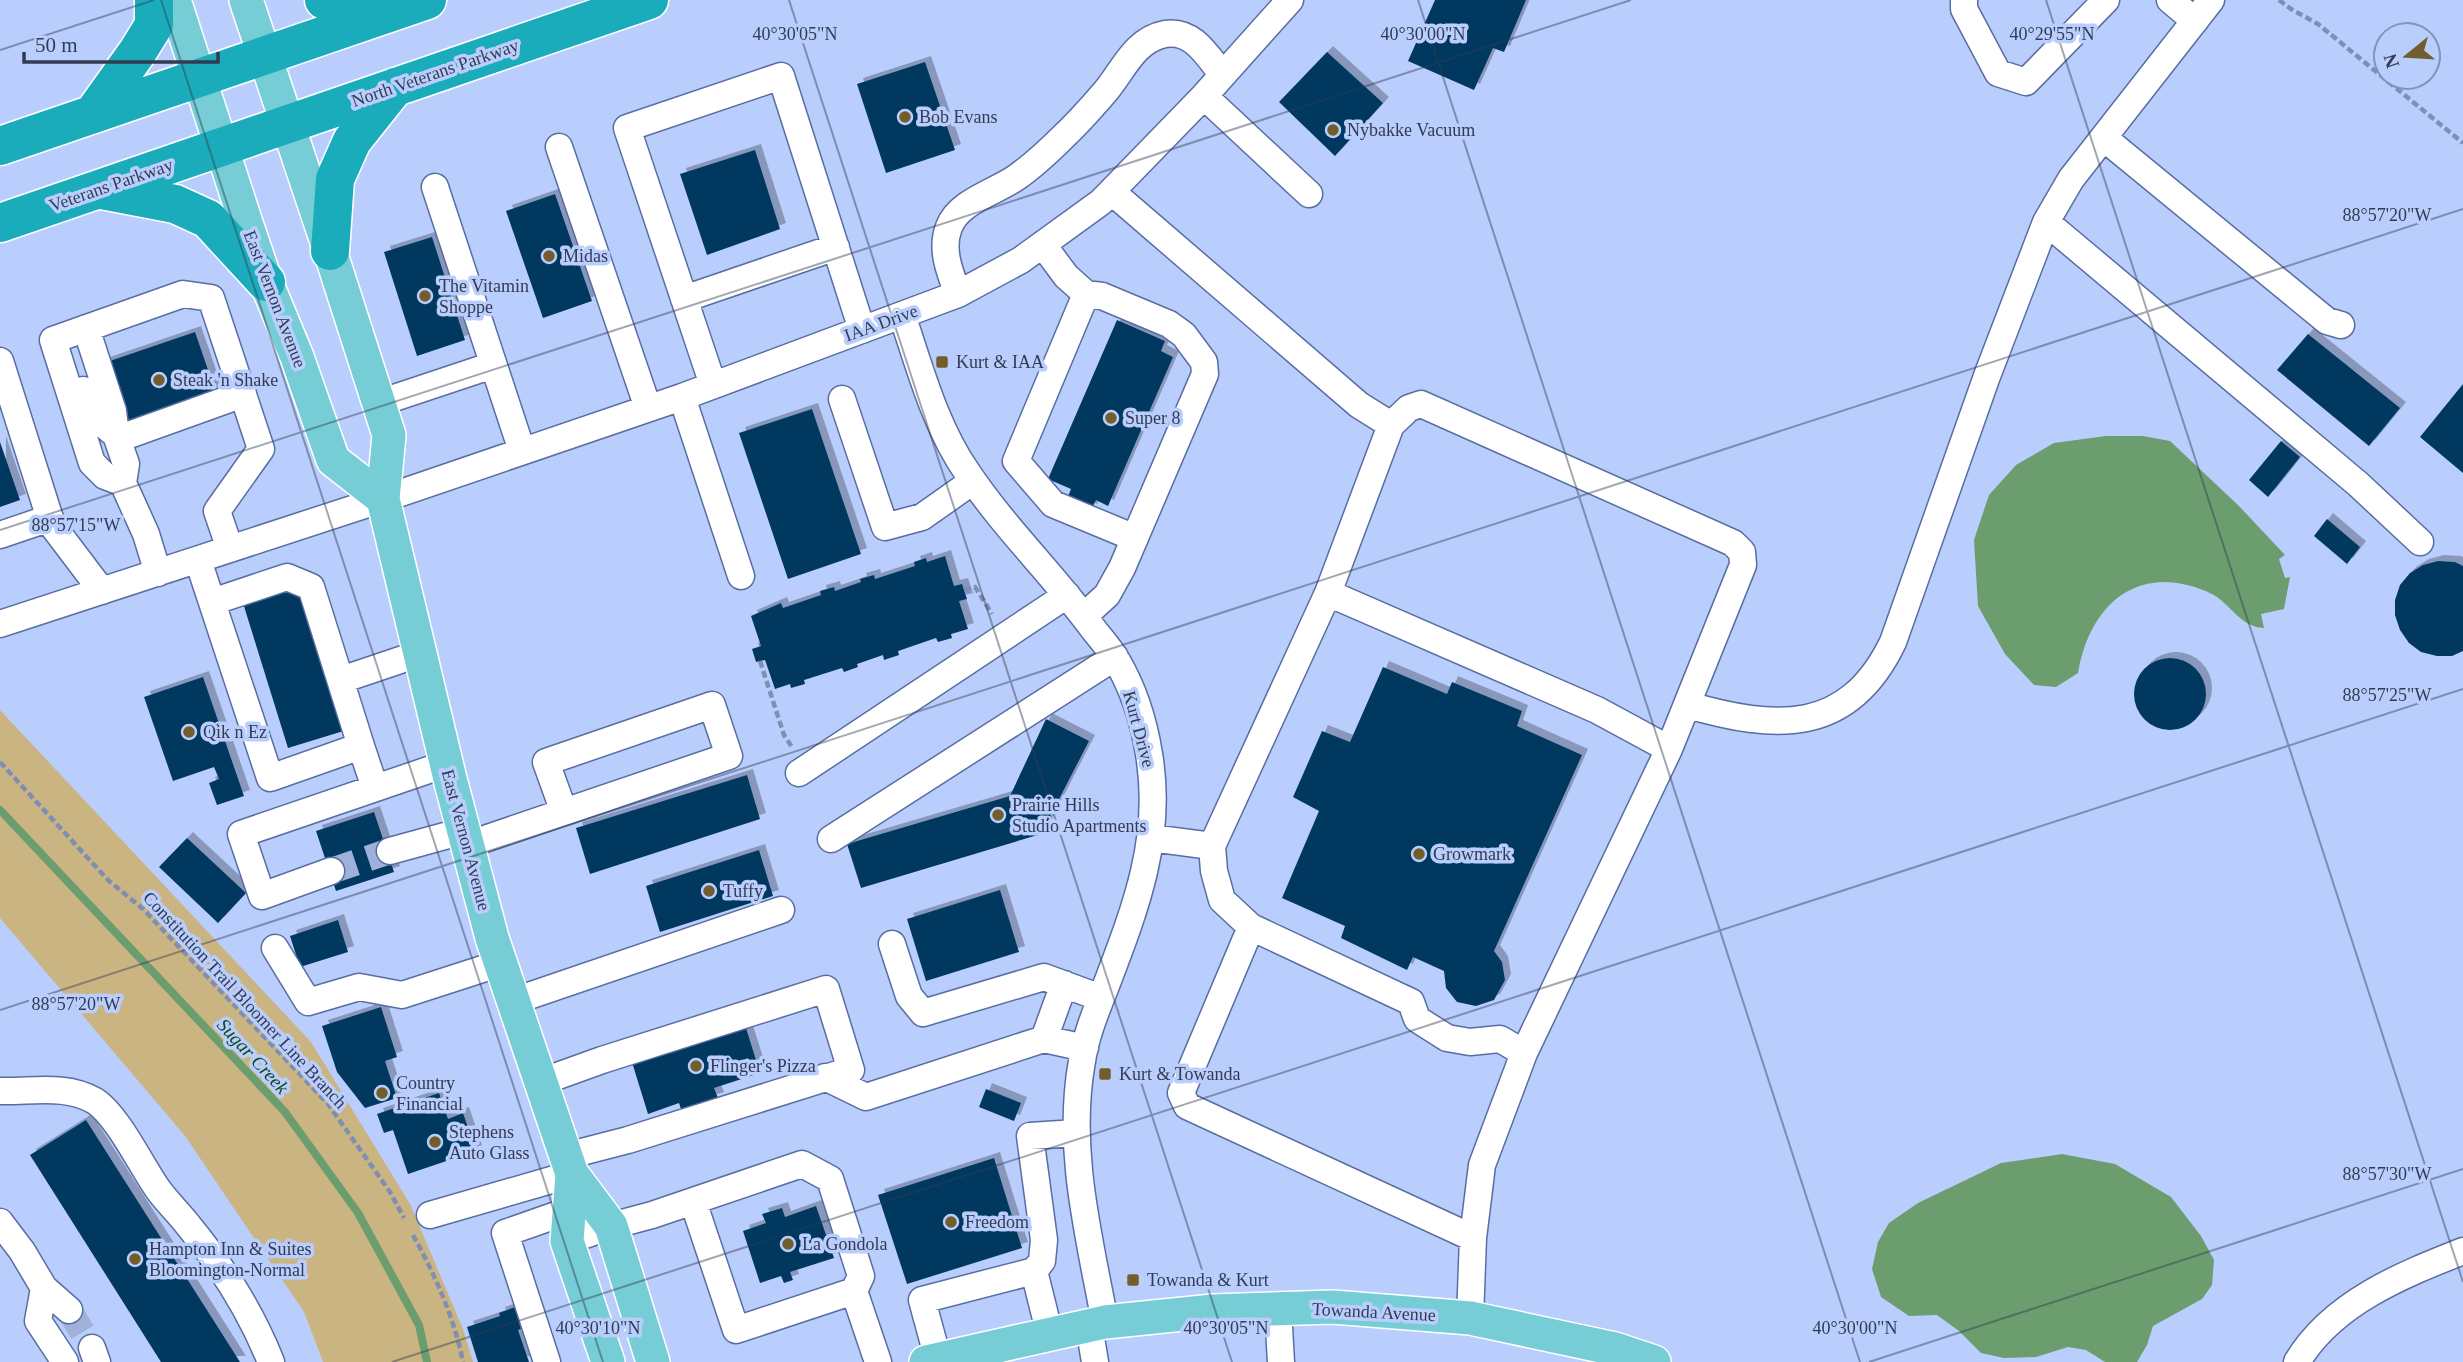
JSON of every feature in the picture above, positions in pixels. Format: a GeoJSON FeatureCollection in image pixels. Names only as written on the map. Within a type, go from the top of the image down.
{"type":"FeatureCollection","features":[{"type":"Feature","properties":{"kind":"highway"},"geometry":{"type":"LineString","coordinates":[[93,114],[153,26],[154,0]]}},
{"type":"Feature","properties":{"kind":"highway"},"geometry":{"type":"LineString","coordinates":[[324,0],[385,14]]}},
{"type":"Feature","properties":{"kind":"highway"},"geometry":{"type":"LineString","coordinates":[[0,146],[427,0]]}},
{"type":"Feature","properties":{"kind":"highway","name":"North Veterans Parkway"},"geometry":{"type":"LineString","coordinates":[[222,147],[649,0]]}},
{"type":"Feature","properties":{"kind":"highway"},"geometry":{"type":"LineString","coordinates":[[330,251],[335,179],[352,141],[395,87]]}},
{"type":"Feature","properties":{"kind":"highway","name":"Veterans Parkway"},"geometry":{"type":"LineString","coordinates":[[0,223],[222,147]]}},
{"type":"Feature","properties":{"kind":"highway"},"geometry":{"type":"LineString","coordinates":[[99,189],[175,204],[208,219],[266,282]]}},
{"type":"Feature","properties":{"kind":"main road","name":"East Vernon Avenue"},"geometry":{"type":"LineString","coordinates":[[174,0],[266,282],[297,357],[332,460],[383,499]]}},
{"type":"Feature","properties":{"kind":"main road","name":"East Vernon Avenue"},"geometry":{"type":"LineString","coordinates":[[246,0],[389,435],[383,499],[465,838],[501,963],[585,1220],[608,1362]]}},
{"type":"Feature","properties":{"kind":"main road","name":"East Vernon Avenue"},"geometry":{"type":"LineString","coordinates":[[585,1220],[653,1362]]}},
{"type":"Feature","properties":{"kind":"main road","name":"Towanda Avenue"},"geometry":{"type":"LineString","coordinates":[[932,1361],[973,1357],[1097,1324],[1213,1311],[1333,1307],[1470,1318],[1615,1349],[1654,1362]]}},
{"type":"Feature","properties":{"kind":"street","name":"IAA Drive"},"geometry":{"type":"LineString","coordinates":[[0,624],[383,499],[713,386],[958,294],[1021,260],[1112,192],[1204,96],[1290,0]]}},
{"type":"Feature","properties":{"kind":"street"},"geometry":{"type":"LineString","coordinates":[[1964,0],[1964,9],[1998,72],[2026,82],[2106,0]]}},
{"type":"Feature","properties":{"kind":"street"},"geometry":{"type":"LineString","coordinates":[[1688,705],[1729,717],[1761,722],[1789,720],[1840,706],[1861,691],[1874,676],[1893,642],[1987,376],[2046,222],[2071,179],[2203,10],[2170,0]]}},
{"type":"Feature","properties":{"kind":"street"},"geometry":{"type":"LineString","coordinates":[[958,294],[948,268],[945,247],[948,227],[956,214],[1016,178],[1066,134],[1107,90],[1134,51],[1152,38],[1167,33],[1193,38],[1222,74]]}},
{"type":"Feature","properties":{"kind":"street"},"geometry":{"type":"LineString","coordinates":[[713,386],[627,128],[781,76],[862,330]]}},
{"type":"Feature","properties":{"kind":"street"},"geometry":{"type":"LineString","coordinates":[[1204,96],[1309,194]]}},
{"type":"Feature","properties":{"kind":"street"},"geometry":{"type":"LineString","coordinates":[[2104,138],[2328,321],[2341,325]]}},
{"type":"Feature","properties":{"kind":"street"},"geometry":{"type":"LineString","coordinates":[[559,147],[648,408]]}},
{"type":"Feature","properties":{"kind":"street"},"geometry":{"type":"LineString","coordinates":[[435,187],[522,451]]}},
{"type":"Feature","properties":{"kind":"street"},"geometry":{"type":"LineString","coordinates":[[1112,192],[1359,405],[1391,425]]}},
{"type":"Feature","properties":{"kind":"street"},"geometry":{"type":"LineString","coordinates":[[2046,222],[2358,484],[2420,542]]}},
{"type":"Feature","properties":{"kind":"street"},"geometry":{"type":"LineString","coordinates":[[1043,245],[1066,276],[1086,294],[1102,296],[1169,324],[1184,335],[1204,362],[1205,374],[1135,538],[1107,595],[1084,615]]}},
{"type":"Feature","properties":{"kind":"street"},"geometry":{"type":"LineString","coordinates":[[684,299],[836,247]]}},
{"type":"Feature","properties":{"kind":"street"},"geometry":{"type":"LineString","coordinates":[[69,335],[183,294],[211,298],[261,449],[217,511],[230,549]]}},
{"type":"Feature","properties":{"kind":"street"},"geometry":{"type":"LineString","coordinates":[[1086,294],[1016,461],[1053,504],[1135,538]]}},
{"type":"Feature","properties":{"kind":"street","name":"Kurt Drive"},"geometry":{"type":"LineString","coordinates":[[902,315],[939,419],[953,448],[988,504],[1084,615],[1115,657],[1136,704],[1149,753],[1152,783],[1151,838],[1138,901],[1085,1048],[1076,1103],[1076,1153],[1086,1217],[1097,1324],[1095,1362]]}},
{"type":"Feature","properties":{"kind":"street"},"geometry":{"type":"LineString","coordinates":[[69,335],[113,411],[116,435],[126,464],[123,483],[146,534],[158,573]]}},
{"type":"Feature","properties":{"kind":"street"},"geometry":{"type":"LineString","coordinates":[[69,335],[92,463],[105,476],[123,483]]}},
{"type":"Feature","properties":{"kind":"street"},"geometry":{"type":"LineString","coordinates":[[0,361],[52,526],[102,591]]}},
{"type":"Feature","properties":{"kind":"street"},"geometry":{"type":"LineString","coordinates":[[379,403],[493,365]]}},
{"type":"Feature","properties":{"kind":"street"},"geometry":{"type":"LineString","coordinates":[[116,435],[126,436],[243,394]]}},
{"type":"Feature","properties":{"kind":"street"},"geometry":{"type":"LineString","coordinates":[[681,397],[741,576]]}},
{"type":"Feature","properties":{"kind":"street"},"geometry":{"type":"LineString","coordinates":[[842,399],[885,527],[922,516],[973,481]]}},
{"type":"Feature","properties":{"kind":"street"},"geometry":{"type":"LineString","coordinates":[[1470,1318],[1473,1238],[1482,1165],[1524,1053],[1669,749],[1743,565],[1742,552],[1733,543],[1421,404],[1409,408],[1391,425],[1328,593],[1212,846],[1214,871],[1222,901],[1251,927],[1411,1002],[1417,1019],[1447,1038],[1470,1042],[1500,1039],[1524,1053]]}},
{"type":"Feature","properties":{"kind":"street"},"geometry":{"type":"LineString","coordinates":[[0,535],[50,518]]}},
{"type":"Feature","properties":{"kind":"street"},"geometry":{"type":"LineString","coordinates":[[198,559],[270,778],[361,746]]}},
{"type":"Feature","properties":{"kind":"street"},"geometry":{"type":"LineString","coordinates":[[212,602],[287,576],[312,587],[375,788]]}},
{"type":"Feature","properties":{"kind":"street"},"geometry":{"type":"LineString","coordinates":[[1328,593],[1597,710],[1669,749]]}},
{"type":"Feature","properties":{"kind":"street"},"geometry":{"type":"LineString","coordinates":[[803,770],[1067,595]]}},
{"type":"Feature","properties":{"kind":"street"},"geometry":{"type":"LineString","coordinates":[[341,680],[421,653]]}},
{"type":"Feature","properties":{"kind":"street"},"geometry":{"type":"LineString","coordinates":[[831,839],[1115,657]]}},
{"type":"Feature","properties":{"kind":"street"},"geometry":{"type":"LineString","coordinates":[[390,851],[465,838],[564,812],[729,756],[712,705],[546,762],[564,812]]}},
{"type":"Feature","properties":{"kind":"street"},"geometry":{"type":"LineString","coordinates":[[331,870],[262,895],[241,834],[446,764]]}},
{"type":"Feature","properties":{"kind":"street"},"geometry":{"type":"LineString","coordinates":[[1151,838],[1212,846]]}},
{"type":"Feature","properties":{"kind":"street"},"geometry":{"type":"LineString","coordinates":[[514,1002],[781,910]]}},
{"type":"Feature","properties":{"kind":"street"},"geometry":{"type":"LineString","coordinates":[[1251,927],[1181,1093],[1187,1107],[1473,1238]]}},
{"type":"Feature","properties":{"kind":"street"},"geometry":{"type":"LineString","coordinates":[[892,944],[909,996],[923,1013],[1044,977],[1101,998]]}},
{"type":"Feature","properties":{"kind":"street"},"geometry":{"type":"LineString","coordinates":[[275,948],[308,1002],[359,987],[402,995],[501,963]]}},
{"type":"Feature","properties":{"kind":"street"},"geometry":{"type":"LineString","coordinates":[[1044,1038],[1064,984]]}},
{"type":"Feature","properties":{"kind":"street"},"geometry":{"type":"LineString","coordinates":[[430,1214],[569,1165],[628,1140],[851,1069],[826,989],[541,1082]]}},
{"type":"Feature","properties":{"kind":"street"},"geometry":{"type":"LineString","coordinates":[[825,1077],[866,1097],[1044,1038],[1085,1048]]}},
{"type":"Feature","properties":{"kind":"street"},"geometry":{"type":"LineString","coordinates":[[0,1091],[54,1090],[82,1094],[105,1109],[158,1190],[188,1224],[230,1280],[271,1362]]}},
{"type":"Feature","properties":{"kind":"street"},"geometry":{"type":"LineString","coordinates":[[932,1361],[922,1300],[1034,1271],[1042,1261],[1042,1224],[1030,1136],[1076,1133]]}},
{"type":"Feature","properties":{"kind":"street"},"geometry":{"type":"LineString","coordinates":[[547,1362],[505,1233],[585,1220],[652,1216],[802,1164],[830,1179],[861,1276],[854,1291],[878,1362]]}},
{"type":"Feature","properties":{"kind":"street"},"geometry":{"type":"LineString","coordinates":[[694,1201],[736,1330],[854,1291]]}},
{"type":"Feature","properties":{"kind":"street"},"geometry":{"type":"LineString","coordinates":[[1042,1224],[1086,1217]]}},
{"type":"Feature","properties":{"kind":"street"},"geometry":{"type":"LineString","coordinates":[[0,1222],[44,1287],[69,1310]]}},
{"type":"Feature","properties":{"kind":"street"},"geometry":{"type":"LineString","coordinates":[[2297,1362],[2332,1321],[2372,1292],[2399,1276],[2463,1251]]}},
{"type":"Feature","properties":{"kind":"street"},"geometry":{"type":"LineString","coordinates":[[1034,1271],[1050,1335]]}},
{"type":"Feature","properties":{"kind":"street"},"geometry":{"type":"LineString","coordinates":[[44,1287],[38,1321],[65,1362]]}},
{"type":"Feature","properties":{"kind":"street"},"geometry":{"type":"LineString","coordinates":[[1278,1310],[1281,1362]]}},
{"type":"Feature","properties":{"kind":"path"},"geometry":{"type":"LineString","coordinates":[[2279,0],[2318,24],[2463,142]]}},
{"type":"Feature","properties":{"kind":"path"},"geometry":{"type":"LineString","coordinates":[[964,590],[975,587],[1005,635]]}},
{"type":"Feature","properties":{"kind":"path"},"geometry":{"type":"LineString","coordinates":[[760,661],[784,735],[803,770]]}},
{"type":"Feature","properties":{"kind":"path","name":"Constitution Trail Bloomer Line Branch"},"geometry":{"type":"LineString","coordinates":[[0,762],[108,880],[143,909],[328,1104],[390,1192],[429,1264],[457,1334],[463,1362]]}},
{"type":"Feature","properties":{"kind":"shaded area"},"geometry":{"type":"Polygon","coordinates":[[[2106,436],[2143,436],[2170,441],[2239,506],[2285,555],[2279,559],[2285,578],[2290,577],[2284,609],[2261,614],[2264,628],[2256,627],[2248,624],[2212,594],[2186,585],[2163,582],[2142,585],[2123,594],[2107,608],[2094,626],[2084,648],[2078,673],[2056,687],[2034,685],[2005,654],[1978,606],[1974,540],[1989,495],[2016,465],[2054,443],[2106,436]]]}},
{"type":"Feature","properties":{"kind":"shaded area"},"geometry":{"type":"Polygon","coordinates":[[[0,710],[311,1042],[410,1204],[463,1329],[473,1362],[323,1362],[304,1312],[185,1136],[0,918],[0,710]]]}},
{"type":"Feature","properties":{"kind":"shaded area"},"geometry":{"type":"Polygon","coordinates":[[[2062,1154],[2115,1164],[2171,1197],[2201,1236],[2214,1260],[2212,1285],[2202,1299],[2153,1326],[2147,1345],[2137,1362],[2105,1362],[2086,1350],[2068,1347],[2036,1357],[2004,1358],[1981,1353],[1959,1331],[1937,1315],[1909,1316],[1881,1297],[1872,1269],[1878,1242],[1889,1223],[1918,1203],[2001,1163],[2062,1154]]]}},
{"type":"Feature","properties":{"kind":"building"},"geometry":{"type":"Polygon","coordinates":[[[1435,0],[1526,0],[1504,52],[1493,48],[1474,90],[1408,61],[1435,0]]]}},
{"type":"Feature","properties":{"kind":"building","name":"Nybakke Vacuum"},"geometry":{"type":"Polygon","coordinates":[[[1327,52],[1383,103],[1335,156],[1279,102],[1327,52]]]}},
{"type":"Feature","properties":{"kind":"building","name":"Bob Evans"},"geometry":{"type":"Polygon","coordinates":[[[925,62],[955,150],[886,173],[857,84],[925,62]]]}},
{"type":"Feature","properties":{"kind":"building"},"geometry":{"type":"Polygon","coordinates":[[[755,150],[780,229],[707,255],[680,174],[755,150]]]}},
{"type":"Feature","properties":{"kind":"building","name":"Midas"},"geometry":{"type":"Polygon","coordinates":[[[555,194],[592,301],[543,318],[506,211],[555,194]]]}},
{"type":"Feature","properties":{"kind":"building","name":"The Vitamin Shoppe"},"geometry":{"type":"Polygon","coordinates":[[[432,237],[465,340],[417,356],[384,252],[432,237]]]}},
{"type":"Feature","properties":{"kind":"building","name":"Super 8"},"geometry":{"type":"Polygon","coordinates":[[[1117,320],[1165,341],[1161,351],[1173,357],[1108,506],[1096,500],[1091,510],[1067,499],[1071,489],[1048,479],[1117,320]]]}},
{"type":"Feature","properties":{"kind":"building","name":"Steak 'n Shake"},"geometry":{"type":"Polygon","coordinates":[[[195,332],[217,396],[123,428],[101,364],[195,332]]]}},
{"type":"Feature","properties":{"kind":"building"},"geometry":{"type":"Polygon","coordinates":[[[2308,334],[2400,408],[2369,446],[2277,370],[2308,334]]]}},
{"type":"Feature","properties":{"kind":"building"},"geometry":{"type":"Polygon","coordinates":[[[2463,384],[2463,473],[2420,437],[2463,384]]]}},
{"type":"Feature","properties":{"kind":"building"},"geometry":{"type":"Polygon","coordinates":[[[812,409],[861,554],[788,579],[739,433],[812,409]]]}},
{"type":"Feature","properties":{"kind":"building"},"geometry":{"type":"Polygon","coordinates":[[[2281,441],[2300,457],[2268,497],[2249,480],[2281,441]]]}},
{"type":"Feature","properties":{"kind":"building"},"geometry":{"type":"Polygon","coordinates":[[[0,442],[20,500],[0,507],[0,442]]]}},
{"type":"Feature","properties":{"kind":"building"},"geometry":{"type":"Polygon","coordinates":[[[2327,519],[2360,547],[2347,564],[2314,536],[2327,519]]]}},
{"type":"Feature","properties":{"kind":"building"},"geometry":{"type":"Polygon","coordinates":[[[945,556],[954,586],[962,584],[967,599],[959,601],[968,629],[951,634],[952,638],[938,642],[936,638],[898,651],[899,655],[884,660],[883,655],[857,664],[858,667],[844,672],[842,668],[804,680],[805,684],[791,688],[790,684],[775,689],[765,660],[756,662],[752,649],[761,646],[751,616],[781,603],[783,608],[821,595],[820,591],[834,587],[835,591],[861,582],[860,579],[874,575],[875,579],[915,566],[914,562],[926,558],[927,562],[945,556]]]}},
{"type":"Feature","properties":{"kind":"building"},"geometry":{"type":"Polygon","coordinates":[[[2438,561],[2455,562],[2463,566],[2463,651],[2452,656],[2421,652],[2409,643],[2400,630],[2395,615],[2395,600],[2400,585],[2410,573],[2423,565],[2438,561]]]}},
{"type":"Feature","properties":{"kind":"building","name":"Qik n Ez"},"geometry":{"type":"Polygon","coordinates":[[[305,584],[350,729],[288,748],[243,603],[305,584]]]}},
{"type":"Feature","properties":{"kind":"building"},"geometry":{"type":"Polygon","coordinates":[[[2170,658],[2190,664],[2200,674],[2206,694],[2200,714],[2190,724],[2170,730],[2150,724],[2140,714],[2134,694],[2140,674],[2150,664],[2170,658]]]}},
{"type":"Feature","properties":{"kind":"building","name":"Growmark"},"geometry":{"type":"Polygon","coordinates":[[[1383,667],[1447,694],[1452,682],[1522,711],[1517,726],[1582,755],[1494,951],[1502,962],[1505,980],[1494,1000],[1476,1006],[1457,1002],[1446,988],[1444,971],[1413,957],[1407,970],[1341,938],[1345,926],[1282,898],[1319,811],[1293,797],[1322,731],[1350,742],[1383,667]]]}},
{"type":"Feature","properties":{"kind":"building","name":"Qik n Ez"},"geometry":{"type":"Polygon","coordinates":[[[203,677],[244,796],[217,805],[209,783],[219,779],[214,767],[173,781],[144,697],[203,677]]]}},
{"type":"Feature","properties":{"kind":"building","name":"Prairie Hills Studio Apartments"},"geometry":{"type":"Polygon","coordinates":[[[1046,719],[1089,741],[1041,834],[861,888],[847,844],[1010,796],[1046,719]]]}},
{"type":"Feature","properties":{"kind":"building"},"geometry":{"type":"Polygon","coordinates":[[[747,775],[760,819],[590,874],[576,828],[747,775]]]}},
{"type":"Feature","properties":{"kind":"building"},"geometry":{"type":"Polygon","coordinates":[[[374,812],[394,872],[336,891],[316,831],[374,812]]]}},
{"type":"Feature","properties":{"kind":"building"},"geometry":{"type":"Polygon","coordinates":[[[187,838],[246,893],[218,923],[159,867],[187,838]]]}},
{"type":"Feature","properties":{"kind":"building","name":"Tuffy"},"geometry":{"type":"Polygon","coordinates":[[[759,850],[773,896],[660,932],[646,886],[759,850]]]}},
{"type":"Feature","properties":{"kind":"building"},"geometry":{"type":"Polygon","coordinates":[[[1000,890],[1019,952],[926,981],[907,919],[1000,890]]]}},
{"type":"Feature","properties":{"kind":"building"},"geometry":{"type":"Polygon","coordinates":[[[338,920],[348,952],[300,967],[290,936],[338,920]]]}},
{"type":"Feature","properties":{"kind":"building"},"geometry":{"type":"Polygon","coordinates":[[[381,1007],[397,1057],[385,1061],[397,1098],[365,1108],[337,1072],[322,1026],[381,1007]]]}},
{"type":"Feature","properties":{"kind":"building","name":"Flinger's Pizza"},"geometry":{"type":"Polygon","coordinates":[[[746,1028],[760,1073],[714,1088],[718,1098],[681,1109],[679,1103],[648,1114],[631,1059],[746,1028]]]}},
{"type":"Feature","properties":{"kind":"building"},"geometry":{"type":"Polygon","coordinates":[[[986,1089],[1021,1103],[1014,1121],[979,1107],[986,1089]]]}},
{"type":"Feature","properties":{"kind":"building","name":"Stephens Auto Glass"},"geometry":{"type":"Polygon","coordinates":[[[439,1093],[448,1119],[463,1113],[476,1151],[408,1174],[393,1130],[384,1133],[377,1114],[439,1093]]]}},
{"type":"Feature","properties":{"kind":"building","name":"Hampton Inn & Suites Bloomington-Normal"},"geometry":{"type":"Polygon","coordinates":[[[86,1120],[240,1362],[161,1362],[30,1155],[86,1120]]]}},
{"type":"Feature","properties":{"kind":"building","name":"Freedom"},"geometry":{"type":"Polygon","coordinates":[[[994,1158],[1022,1248],[907,1284],[878,1195],[994,1158]]]}},
{"type":"Feature","properties":{"kind":"building","name":"La Gondola"},"geometry":{"type":"Polygon","coordinates":[[[816,1206],[834,1258],[790,1272],[793,1280],[784,1283],[781,1276],[760,1283],[743,1231],[766,1223],[762,1214],[782,1208],[785,1217],[816,1206]]]}},
{"type":"Feature","properties":{"kind":"building"},"geometry":{"type":"Polygon","coordinates":[[[515,1307],[521,1329],[518,1330],[529,1362],[478,1362],[467,1327],[500,1316],[499,1313],[515,1307]]]}},
{"type":"Feature","properties":{"kind":"waterway","name":"Sugar Creek"},"geometry":{"type":"LineString","coordinates":[[0,810],[285,1112],[358,1213],[419,1325],[427,1362]]}},
{"type":"Feature","properties":{"kind":"tunnel"},"geometry":{"type":"LineString","coordinates":[[331,871],[390,851]]}},
{"type":"Feature","properties":{"kind":"tunnel"},"geometry":{"type":"LineString","coordinates":[[69,1310],[92,1348]]}},
{"type":"Feature","properties":{"kind":"place","name":"Bob Evans"},"geometry":{"type":"Point","coordinates":[905,117]}},
{"type":"Feature","properties":{"kind":"place","name":"Nybakke Vacuum"},"geometry":{"type":"Point","coordinates":[1333,130]}},
{"type":"Feature","properties":{"kind":"place","name":"Midas"},"geometry":{"type":"Point","coordinates":[549,256]}},
{"type":"Feature","properties":{"kind":"place","name":"The Vitamin Shoppe"},"geometry":{"type":"Point","coordinates":[425,296]}},
{"type":"Feature","properties":{"kind":"place","name":"Kurt & IAA"},"geometry":{"type":"Point","coordinates":[942,362]}},
{"type":"Feature","properties":{"kind":"place","name":"Steak 'n Shake"},"geometry":{"type":"Point","coordinates":[159,380]}},
{"type":"Feature","properties":{"kind":"place","name":"Super 8"},"geometry":{"type":"Point","coordinates":[1111,418]}},
{"type":"Feature","properties":{"kind":"place","name":"Qik n Ez"},"geometry":{"type":"Point","coordinates":[189,732]}},
{"type":"Feature","properties":{"kind":"place","name":"Prairie Hills Studio Apartments"},"geometry":{"type":"Point","coordinates":[998,815]}},
{"type":"Feature","properties":{"kind":"place","name":"Growmark"},"geometry":{"type":"Point","coordinates":[1419,854]}},
{"type":"Feature","properties":{"kind":"place","name":"Tuffy"},"geometry":{"type":"Point","coordinates":[709,891]}},
{"type":"Feature","properties":{"kind":"place","name":"Flinger's Pizza"},"geometry":{"type":"Point","coordinates":[696,1066]}},
{"type":"Feature","properties":{"kind":"place","name":"Kurt & Towanda"},"geometry":{"type":"Point","coordinates":[1105,1074]}},
{"type":"Feature","properties":{"kind":"place","name":"Country Financial"},"geometry":{"type":"Point","coordinates":[382,1093]}},
{"type":"Feature","properties":{"kind":"place","name":"Stephens Auto Glass"},"geometry":{"type":"Point","coordinates":[435,1142]}},
{"type":"Feature","properties":{"kind":"place","name":"Freedom"},"geometry":{"type":"Point","coordinates":[951,1222]}},
{"type":"Feature","properties":{"kind":"place","name":"La Gondola"},"geometry":{"type":"Point","coordinates":[788,1244]}},
{"type":"Feature","properties":{"kind":"place","name":"Hampton Inn & Suites Bloomington-Normal"},"geometry":{"type":"Point","coordinates":[135,1259]}},
{"type":"Feature","properties":{"kind":"place","name":"Towanda & Kurt"},"geometry":{"type":"Point","coordinates":[1133,1280]}}]}
